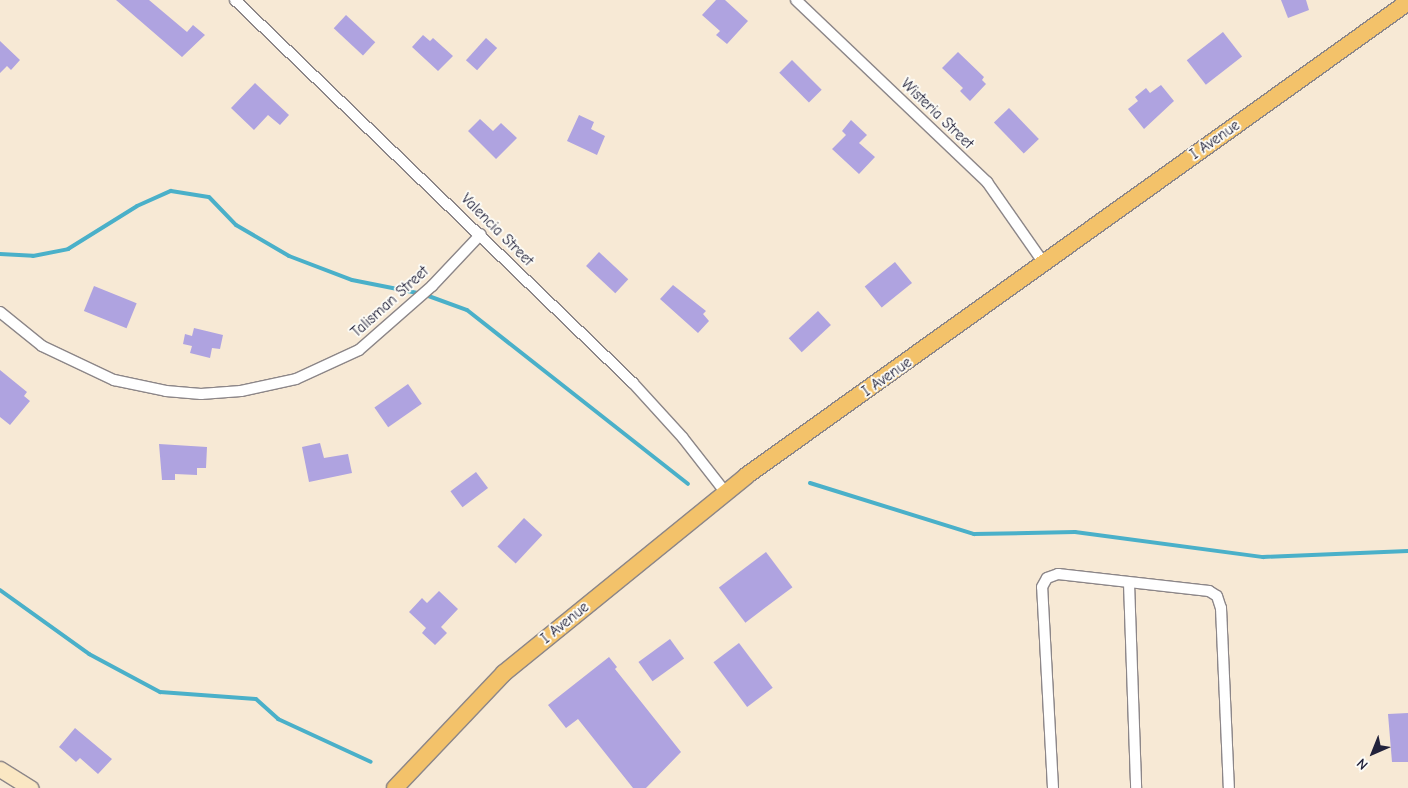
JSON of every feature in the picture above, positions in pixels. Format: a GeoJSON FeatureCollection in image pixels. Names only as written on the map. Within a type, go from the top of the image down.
{"type":"FeatureCollection","features":[{"type":"Feature","properties":{"kind":"main road","name":"I Avenue"},"geometry":{"type":"LineString","coordinates":[[395,788],[504,674],[726,492],[1043,262],[1408,2]]}},
{"type":"Feature","properties":{"kind":"street","name":"Valencia Street"},"geometry":{"type":"LineString","coordinates":[[235,0],[481,234],[633,383],[683,438],[726,492]]}},
{"type":"Feature","properties":{"kind":"street","name":"Wisteria Street"},"geometry":{"type":"LineString","coordinates":[[796,0],[987,182],[1043,262]]}},
{"type":"Feature","properties":{"kind":"street","name":"Talisman Street"},"geometry":{"type":"LineString","coordinates":[[0,312],[42,346],[114,380],[166,391],[201,394],[241,391],[296,379],[359,350],[432,286],[481,234]]}},
{"type":"Feature","properties":{"kind":"street"},"geometry":{"type":"LineString","coordinates":[[1053,788],[1042,587],[1047,578],[1058,574],[1209,591],[1217,596],[1221,608],[1229,788]]}},
{"type":"Feature","properties":{"kind":"street"},"geometry":{"type":"LineString","coordinates":[[1129,582],[1136,788]]}},
{"type":"Feature","properties":{"kind":"street"},"geometry":{"type":"LineString","coordinates":[[0,769],[31,788]]}},
{"type":"Feature","properties":{"kind":"building"},"geometry":{"type":"Polygon","coordinates":[[[116,0],[149,0],[187,32],[193,25],[205,35],[182,57],[116,0]]]}},
{"type":"Feature","properties":{"kind":"building"},"geometry":{"type":"Polygon","coordinates":[[[716,0],[725,0],[748,21],[727,44],[716,35],[720,31],[702,15],[716,0]]]}},
{"type":"Feature","properties":{"kind":"building"},"geometry":{"type":"Polygon","coordinates":[[[1281,0],[1306,0],[1309,10],[1288,18],[1281,0]]]}},
{"type":"Feature","properties":{"kind":"building"},"geometry":{"type":"Polygon","coordinates":[[[346,15],[375,42],[363,55],[334,28],[346,15]]]}},
{"type":"Feature","properties":{"kind":"building"},"geometry":{"type":"Polygon","coordinates":[[[1223,32],[1242,56],[1206,85],[1187,60],[1223,32]]]}},
{"type":"Feature","properties":{"kind":"building"},"geometry":{"type":"Polygon","coordinates":[[[423,35],[430,41],[433,38],[453,56],[438,71],[412,47],[423,35]]]}},
{"type":"Feature","properties":{"kind":"building"},"geometry":{"type":"Polygon","coordinates":[[[486,38],[497,48],[477,70],[466,60],[486,38]]]}},
{"type":"Feature","properties":{"kind":"building"},"geometry":{"type":"Polygon","coordinates":[[[0,41],[20,60],[11,70],[7,66],[0,73],[0,41]]]}},
{"type":"Feature","properties":{"kind":"building"},"geometry":{"type":"Polygon","coordinates":[[[958,52],[984,77],[982,80],[986,84],[970,101],[960,91],[963,88],[942,68],[958,52]]]}},
{"type":"Feature","properties":{"kind":"building"},"geometry":{"type":"Polygon","coordinates":[[[792,60],[822,90],[809,102],[779,73],[792,60]]]}},
{"type":"Feature","properties":{"kind":"building"},"geometry":{"type":"Polygon","coordinates":[[[255,83],[289,115],[280,125],[268,115],[254,130],[231,108],[255,83]]]}},
{"type":"Feature","properties":{"kind":"building"},"geometry":{"type":"Polygon","coordinates":[[[1161,85],[1174,101],[1144,129],[1128,109],[1138,101],[1135,97],[1146,88],[1150,93],[1161,85]]]}},
{"type":"Feature","properties":{"kind":"building"},"geometry":{"type":"Polygon","coordinates":[[[1009,108],[1039,139],[1024,154],[994,123],[1009,108]]]}},
{"type":"Feature","properties":{"kind":"building"},"geometry":{"type":"Polygon","coordinates":[[[579,115],[594,122],[591,129],[605,136],[597,155],[567,141],[579,115]]]}},
{"type":"Feature","properties":{"kind":"building"},"geometry":{"type":"Polygon","coordinates":[[[480,119],[493,131],[501,123],[517,138],[496,159],[468,131],[480,119]]]}},
{"type":"Feature","properties":{"kind":"building"},"geometry":{"type":"Polygon","coordinates":[[[851,120],[867,135],[859,143],[875,157],[859,174],[832,149],[846,135],[842,131],[851,120]]]}},
{"type":"Feature","properties":{"kind":"building"},"geometry":{"type":"Polygon","coordinates":[[[599,252],[628,279],[615,293],[586,266],[599,252]]]}},
{"type":"Feature","properties":{"kind":"building"},"geometry":{"type":"Polygon","coordinates":[[[895,262],[912,283],[882,308],[865,287],[895,262]]]}},
{"type":"Feature","properties":{"kind":"building"},"geometry":{"type":"Polygon","coordinates":[[[673,285],[706,311],[703,314],[709,321],[698,333],[660,299],[673,285]]]}},
{"type":"Feature","properties":{"kind":"building"},"geometry":{"type":"Polygon","coordinates":[[[94,286],[137,303],[127,328],[84,311],[94,286]]]}},
{"type":"Feature","properties":{"kind":"building"},"geometry":{"type":"Polygon","coordinates":[[[818,311],[831,325],[802,352],[789,338],[818,311]]]}},
{"type":"Feature","properties":{"kind":"building"},"geometry":{"type":"Polygon","coordinates":[[[194,328],[223,335],[220,349],[212,348],[210,358],[190,353],[192,346],[183,344],[185,334],[192,336],[194,328]]]}},
{"type":"Feature","properties":{"kind":"building"},"geometry":{"type":"Polygon","coordinates":[[[0,370],[27,392],[24,396],[30,401],[10,425],[0,417],[0,370]]]}},
{"type":"Feature","properties":{"kind":"building"},"geometry":{"type":"Polygon","coordinates":[[[408,384],[422,404],[388,427],[374,408],[408,384]]]}},
{"type":"Feature","properties":{"kind":"building"},"geometry":{"type":"Polygon","coordinates":[[[320,443],[324,458],[348,454],[352,473],[309,482],[302,447],[320,443]]]}},
{"type":"Feature","properties":{"kind":"building"},"geometry":{"type":"Polygon","coordinates":[[[159,444],[207,447],[206,468],[197,468],[197,475],[175,474],[175,480],[162,480],[159,444]]]}},
{"type":"Feature","properties":{"kind":"building"},"geometry":{"type":"Polygon","coordinates":[[[476,472],[488,488],[462,507],[450,491],[476,472]]]}},
{"type":"Feature","properties":{"kind":"building"},"geometry":{"type":"Polygon","coordinates":[[[524,518],[542,535],[516,564],[497,547],[524,518]]]}},
{"type":"Feature","properties":{"kind":"building"},"geometry":{"type":"Polygon","coordinates":[[[766,552],[792,587],[745,623],[719,588],[766,552]]]}},
{"type":"Feature","properties":{"kind":"building"},"geometry":{"type":"Polygon","coordinates":[[[439,591],[458,609],[441,627],[447,633],[435,645],[422,633],[426,628],[409,612],[422,598],[427,603],[439,591]]]}},
{"type":"Feature","properties":{"kind":"building"},"geometry":{"type":"Polygon","coordinates":[[[670,639],[684,658],[653,681],[638,662],[670,639]]]}},
{"type":"Feature","properties":{"kind":"building"},"geometry":{"type":"Polygon","coordinates":[[[739,643],[773,688],[747,707],[713,662],[739,643]]]}},
{"type":"Feature","properties":{"kind":"building"},"geometry":{"type":"Polygon","coordinates":[[[609,657],[617,667],[615,669],[681,752],[646,788],[633,788],[578,719],[566,728],[548,705],[609,657]]]}},
{"type":"Feature","properties":{"kind":"building"},"geometry":{"type":"Polygon","coordinates":[[[1408,713],[1408,762],[1392,762],[1388,714],[1408,713]]]}},
{"type":"Feature","properties":{"kind":"building"},"geometry":{"type":"Polygon","coordinates":[[[75,728],[112,759],[98,774],[80,758],[76,762],[59,747],[75,728]]]}},
{"type":"Feature","properties":{"kind":"waterway"},"geometry":{"type":"LineString","coordinates":[[0,254],[33,256],[68,249],[137,206],[171,191],[209,197],[236,225],[289,256],[352,280],[423,294],[467,310],[688,484]]}},
{"type":"Feature","properties":{"kind":"waterway"},"geometry":{"type":"LineString","coordinates":[[810,483],[974,534],[1075,532],[1263,557],[1408,551]]}},
{"type":"Feature","properties":{"kind":"waterway"},"geometry":{"type":"LineString","coordinates":[[0,590],[89,654],[160,692],[256,699],[278,719],[371,762]]}}]}
